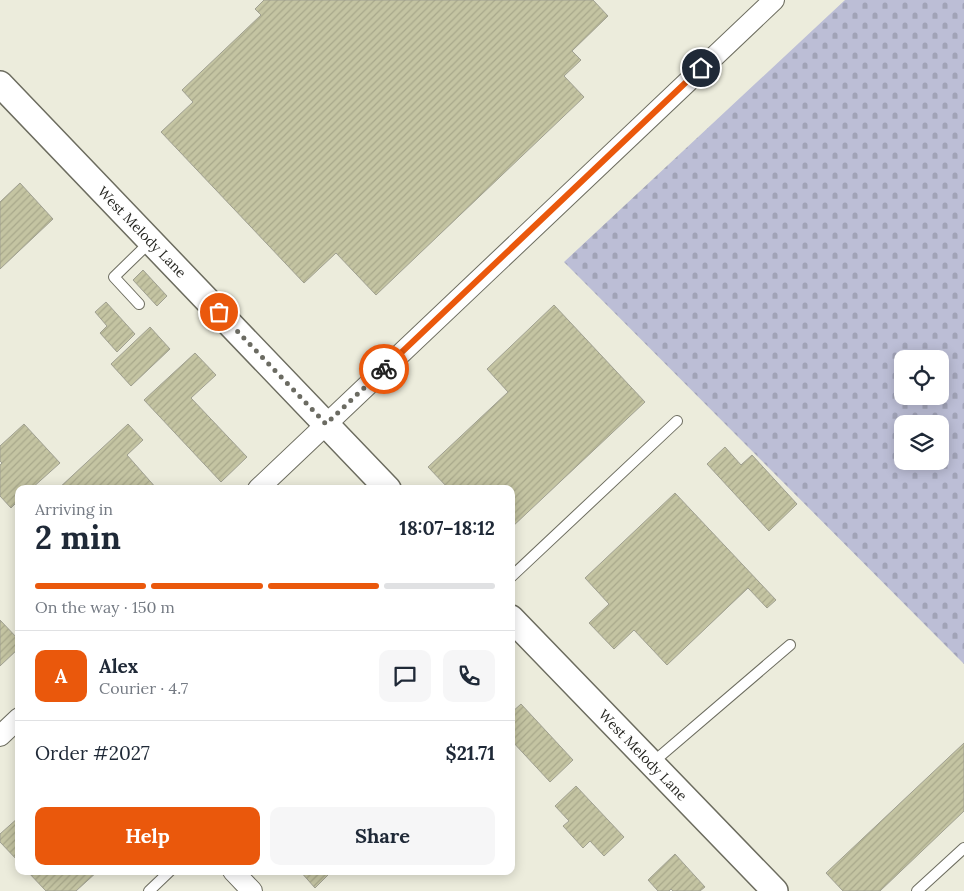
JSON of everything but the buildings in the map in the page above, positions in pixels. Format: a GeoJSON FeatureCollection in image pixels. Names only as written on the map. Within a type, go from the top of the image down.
{"type":"FeatureCollection","features":[{"type":"Feature","properties":{"kind":"street"},"geometry":{"type":"LineString","coordinates":[[262,485],[774,0]]}},
{"type":"Feature","properties":{"kind":"street","name":"West Melody Lane"},"geometry":{"type":"LineString","coordinates":[[0,84],[384,485]]}},
{"type":"Feature","properties":{"kind":"street","name":"West Melody Lane"},"geometry":{"type":"LineString","coordinates":[[515,622],[775,891]]}},
{"type":"Feature","properties":{"kind":"street"},"geometry":{"type":"LineString","coordinates":[[237,875],[252,891]]}},
{"type":"Feature","properties":{"kind":"lane"},"geometry":{"type":"LineString","coordinates":[[139,304],[114,277],[150,242]]}},
{"type":"Feature","properties":{"kind":"lane"},"geometry":{"type":"LineString","coordinates":[[515,573],[677,421]]}},
{"type":"Feature","properties":{"kind":"lane"},"geometry":{"type":"LineString","coordinates":[[651,763],[790,645]]}},
{"type":"Feature","properties":{"kind":"lane"},"geometry":{"type":"LineString","coordinates":[[917,891],[964,848]]}},
{"type":"Feature","properties":{"kind":"lane"},"geometry":{"type":"LineString","coordinates":[[156,889],[167,875]]}},
{"type":"Feature","properties":{"kind":"green space"},"geometry":{"type":"Polygon","coordinates":[[[845,0],[964,0],[964,664],[564,262],[845,0]]]}},
{"type":"Feature","properties":{"kind":"way so far"},"geometry":{"type":"LineString","coordinates":[[219,312],[326,424],[384,369]]}},
{"type":"Feature","properties":{"kind":"route"},"geometry":{"type":"LineString","coordinates":[[384,369],[701,68]]}}]}
